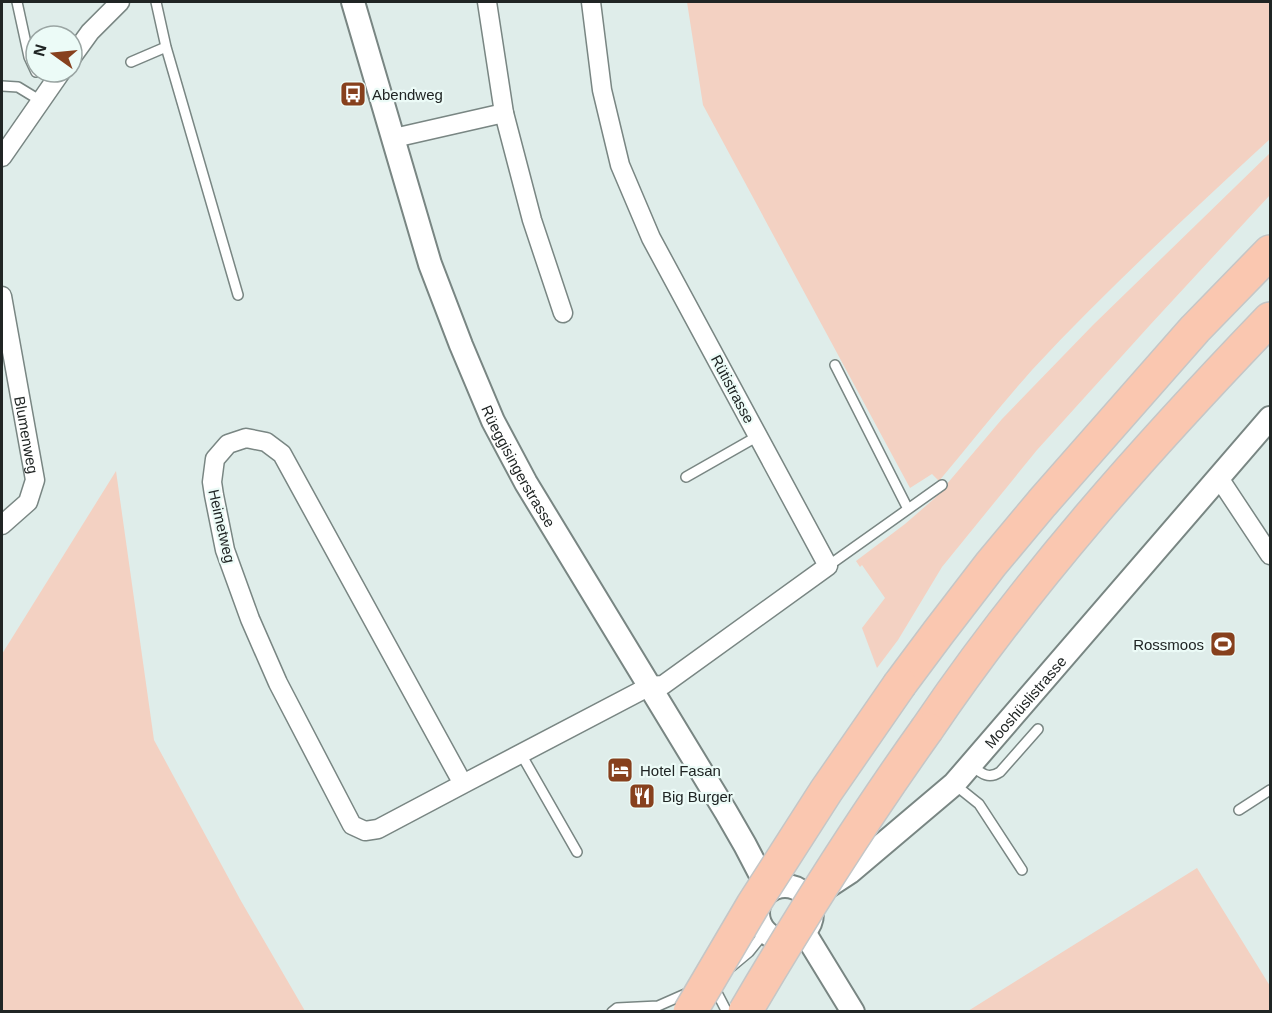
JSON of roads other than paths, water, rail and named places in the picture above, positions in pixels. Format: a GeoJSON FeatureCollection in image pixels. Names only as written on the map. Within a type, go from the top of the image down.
{"type":"FeatureCollection","features":[{"type":"Feature","properties":{"kind":"highway"},"geometry":{"type":"LineString","coordinates":[[690,1011],[753,905],[826,790],[900,684],[984,573],[1042,502],[1195,329],[1270,252]]}},
{"type":"Feature","properties":{"kind":"highway"},"geometry":{"type":"LineString","coordinates":[[745,1011],[859,827],[964,674],[1075,535],[1181,413],[1270,320]]}},
{"type":"Feature","properties":{"kind":"street"},"geometry":{"type":"LineString","coordinates":[[84,40],[120,2]]}},
{"type":"Feature","properties":{"kind":"street","name":"Rüeggisingerstrasse"},"geometry":{"type":"LineString","coordinates":[[353,2],[430,264],[493,421],[526,483],[745,844],[768,891]]}},
{"type":"Feature","properties":{"kind":"street"},"geometry":{"type":"LineString","coordinates":[[487,2],[504,113],[532,220],[563,312]]}},
{"type":"Feature","properties":{"kind":"street","name":"Rütistrasse"},"geometry":{"type":"LineString","coordinates":[[591,2],[602,90],[620,165],[651,238],[828,566]]}},
{"type":"Feature","properties":{"kind":"street"},"geometry":{"type":"LineString","coordinates":[[2,157],[53,84]]}},
{"type":"Feature","properties":{"kind":"street"},"geometry":{"type":"LineString","coordinates":[[394,138],[504,113]]}},
{"type":"Feature","properties":{"kind":"street","name":"Blumenweg"},"geometry":{"type":"LineString","coordinates":[[2,296],[35,480],[27,502],[2,525]]}},
{"type":"Feature","properties":{"kind":"street","name":"Mooshüslistrasse"},"geometry":{"type":"LineString","coordinates":[[807,899],[850,872],[954,784],[1270,418]]}},
{"type":"Feature","properties":{"kind":"street","name":"Heimetweg"},"geometry":{"type":"LineString","coordinates":[[463,784],[282,454],[266,442],[246,438],[228,444],[215,459],[212,482],[225,550],[250,619],[278,683],[352,825],[365,831],[378,829],[650,686]]}},
{"type":"Feature","properties":{"kind":"street"},"geometry":{"type":"LineString","coordinates":[[1219,478],[1270,555]]}},
{"type":"Feature","properties":{"kind":"street"},"geometry":{"type":"LineString","coordinates":[[650,686],[663,685],[828,566]]}},
{"type":"Feature","properties":{"kind":"street"},"geometry":{"type":"LineString","coordinates":[[785,886],[801,892],[807,899],[810,905],[811,920],[804,932],[788,940],[775,939],[765,932],[759,922],[758,911],[761,900],[768,891],[785,886]]}},
{"type":"Feature","properties":{"kind":"street"},"geometry":{"type":"LineString","coordinates":[[804,932],[853,1011]]}},
{"type":"Feature","properties":{"kind":"lane"},"geometry":{"type":"LineString","coordinates":[[17,2],[24,34]]}},
{"type":"Feature","properties":{"kind":"lane"},"geometry":{"type":"LineString","coordinates":[[156,2],[166,47],[238,294]]}},
{"type":"Feature","properties":{"kind":"lane"},"geometry":{"type":"LineString","coordinates":[[131,62],[166,47]]}},
{"type":"Feature","properties":{"kind":"lane"},"geometry":{"type":"LineString","coordinates":[[2,86],[18,87],[41,101]]}},
{"type":"Feature","properties":{"kind":"lane"},"geometry":{"type":"LineString","coordinates":[[835,365],[908,509]]}},
{"type":"Feature","properties":{"kind":"lane"},"geometry":{"type":"LineString","coordinates":[[686,477],[758,436]]}},
{"type":"Feature","properties":{"kind":"lane"},"geometry":{"type":"LineString","coordinates":[[828,566],[942,484]]}},
{"type":"Feature","properties":{"kind":"lane"},"geometry":{"type":"LineString","coordinates":[[971,765],[983,774],[995,775],[1038,729]]}},
{"type":"Feature","properties":{"kind":"lane"},"geometry":{"type":"LineString","coordinates":[[521,754],[577,852]]}},
{"type":"Feature","properties":{"kind":"lane"},"geometry":{"type":"LineString","coordinates":[[954,784],[979,804],[1023,870]]}},
{"type":"Feature","properties":{"kind":"lane"},"geometry":{"type":"LineString","coordinates":[[1239,810],[1270,790]]}},
{"type":"Feature","properties":{"kind":"lane"},"geometry":{"type":"LineString","coordinates":[[612,1011],[617,1008],[658,1005],[712,983],[749,952],[765,932]]}},
{"type":"Feature","properties":{"kind":"lane"},"geometry":{"type":"LineString","coordinates":[[712,983],[727,1011]]}},
{"type":"Feature","properties":{"kind":"place","name":"Abendweg"},"geometry":{"type":"Point","coordinates":[353,94]}},
{"type":"Feature","properties":{"kind":"place","name":"Rossmoos"},"geometry":{"type":"Point","coordinates":[1223,644]}},
{"type":"Feature","properties":{"kind":"place","name":"Hotel Fasan"},"geometry":{"type":"Point","coordinates":[620,770]}},
{"type":"Feature","properties":{"kind":"place","name":"Big Burger"},"geometry":{"type":"Point","coordinates":[642,796]}}]}
